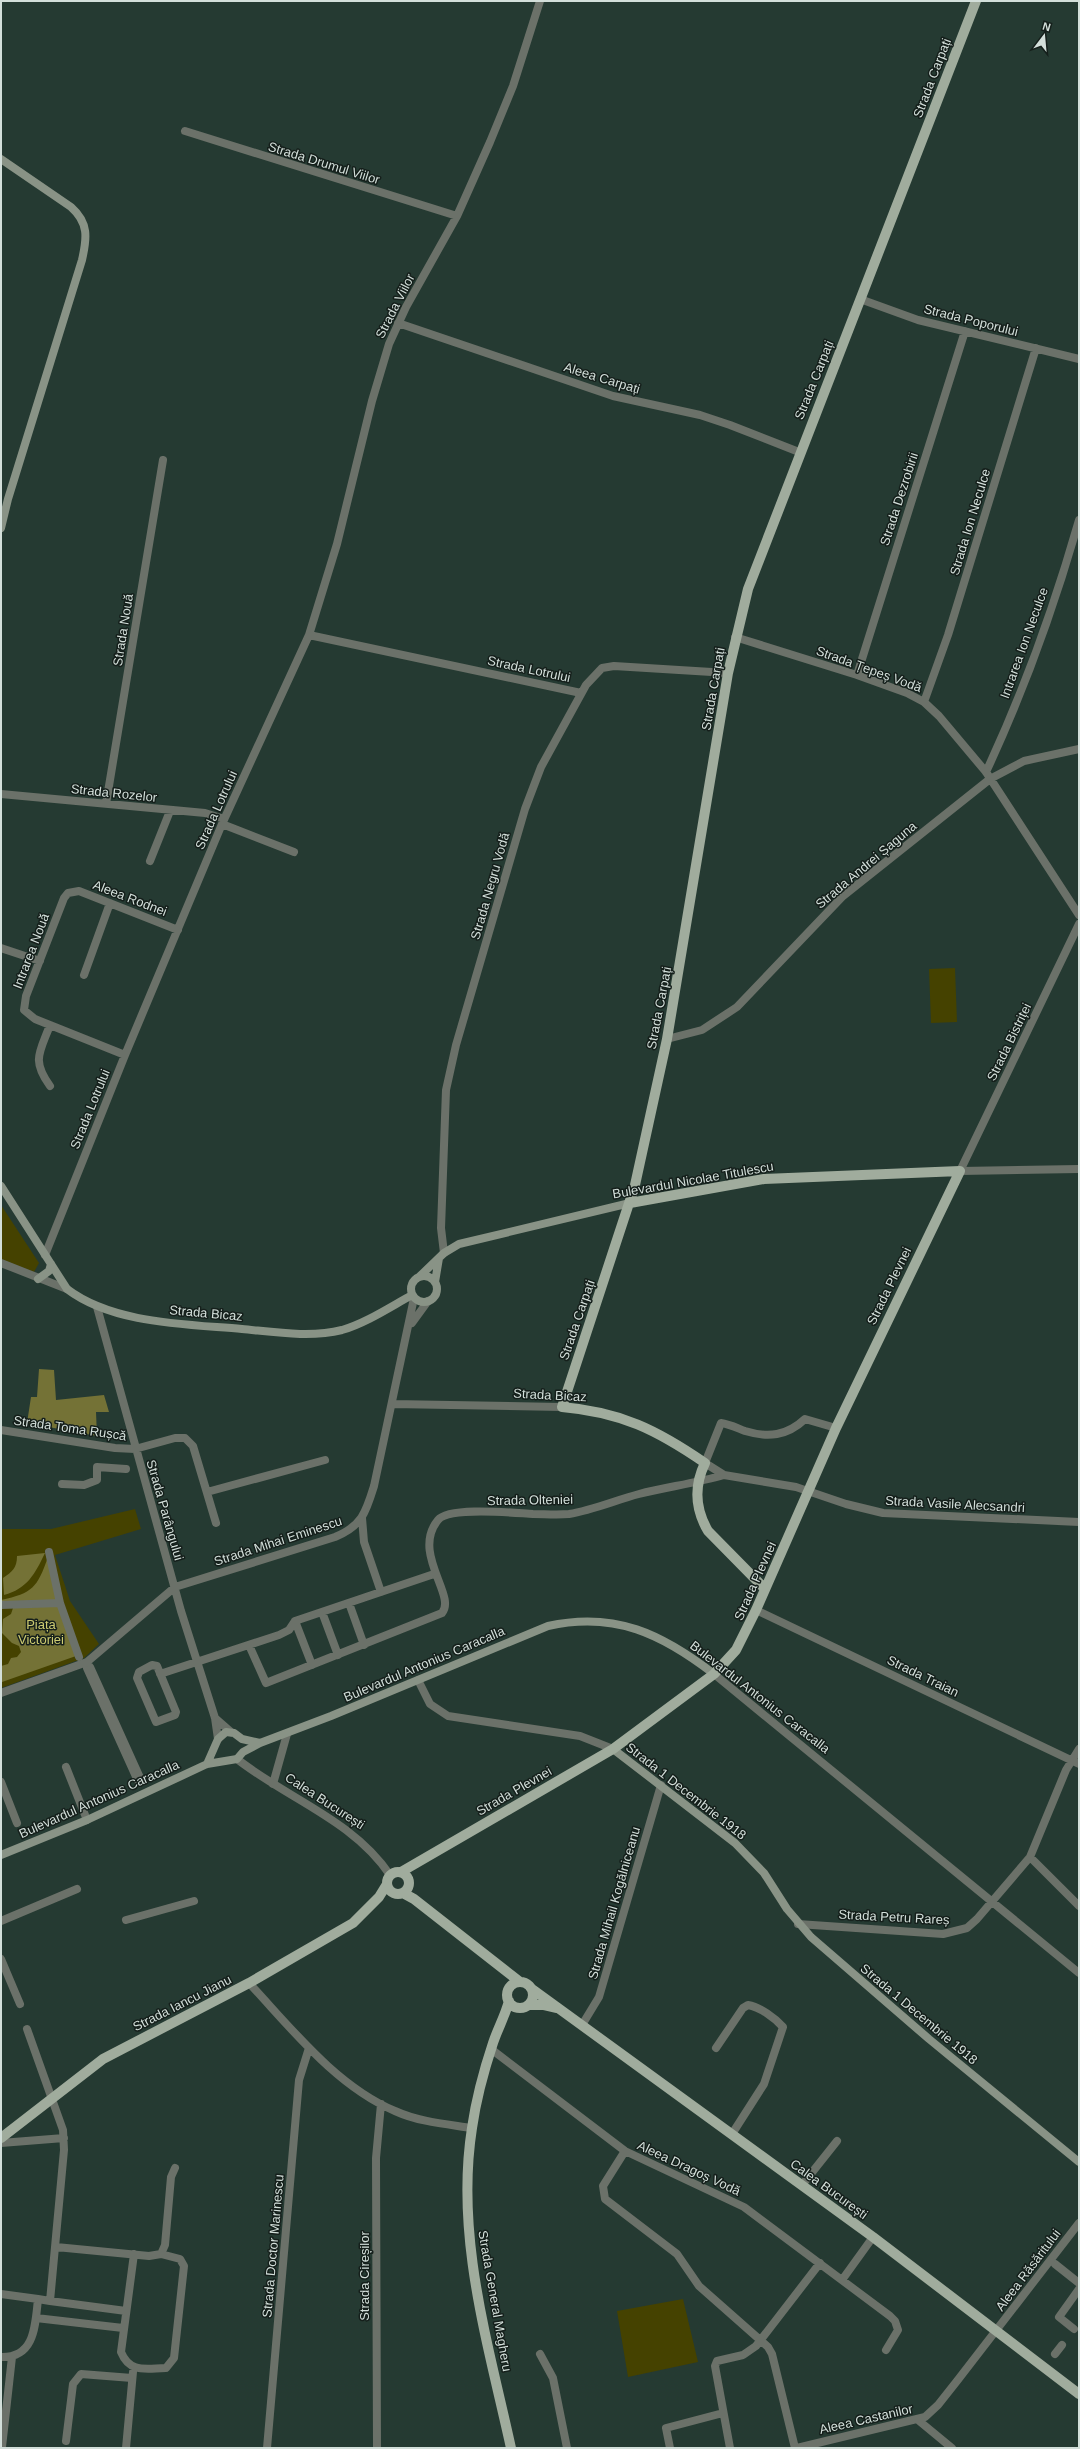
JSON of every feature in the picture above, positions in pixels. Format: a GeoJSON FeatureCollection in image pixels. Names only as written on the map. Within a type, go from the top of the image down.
{"type":"FeatureCollection","features":[{"type":"Feature","properties":{"kind":"main road","name":"Strada Carpați"},"geometry":{"type":"LineString","coordinates":[[562,1407],[630,1203],[667,1039],[728,673],[748,589],[976,1]]}},
{"type":"Feature","properties":{"kind":"main road"},"geometry":{"type":"LineString","coordinates":[[1,159],[71,207],[81,217],[87,234],[82,260],[8,499],[1,528]]}},
{"type":"Feature","properties":{"kind":"main road","name":"Bulevardul Nicolae Titulescu"},"geometry":{"type":"LineString","coordinates":[[419,1277],[442,1255],[460,1244],[503,1232],[630,1203],[764,1178],[960,1171]]}},
{"type":"Feature","properties":{"kind":"main road","name":"Strada Plevnei"},"geometry":{"type":"LineString","coordinates":[[405,1882],[415,1864],[613,1749],[714,1674],[736,1650],[756,1610],[836,1428],[960,1171]]}},
{"type":"Feature","properties":{"kind":"main road"},"geometry":{"type":"LineString","coordinates":[[1,1186],[67,1290]]}},
{"type":"Feature","properties":{"kind":"main road"},"geometry":{"type":"LineString","coordinates":[[435,1282],[428,1277],[419,1277],[412,1282],[413,1296],[419,1301],[428,1301],[436,1291],[435,1282],[442,1255]]}},
{"type":"Feature","properties":{"kind":"main road"},"geometry":{"type":"LineString","coordinates":[[38,1279],[49,1270],[51,1264]]}},
{"type":"Feature","properties":{"kind":"main road","name":"Strada Bicaz"},"geometry":{"type":"LineString","coordinates":[[67,1290],[81,1300],[97,1307],[164,1322],[276,1332],[326,1333],[359,1324],[413,1296]]}},
{"type":"Feature","properties":{"kind":"main road","name":"Strada Bicaz"},"geometry":{"type":"LineString","coordinates":[[562,1407],[585,1409],[629,1421],[658,1432],[705,1464]]}},
{"type":"Feature","properties":{"kind":"main road"},"geometry":{"type":"LineString","coordinates":[[705,1464],[698,1482],[700,1513],[708,1531],[765,1589]]}},
{"type":"Feature","properties":{"kind":"main road","name":"Bulevardul Antonius Caracalla"},"geometry":{"type":"LineString","coordinates":[[1,1856],[87,1820],[207,1764],[237,1759],[243,1752],[260,1743],[287,1734],[418,1680],[531,1631],[566,1622],[586,1620],[622,1624],[653,1635],[691,1656],[714,1674]]}},
{"type":"Feature","properties":{"kind":"main road"},"geometry":{"type":"LineString","coordinates":[[207,1764],[218,1739],[226,1732],[231,1732],[242,1739],[260,1743]]}},
{"type":"Feature","properties":{"kind":"main road"},"geometry":{"type":"LineString","coordinates":[[242,1739],[243,1752]]}},
{"type":"Feature","properties":{"kind":"main road"},"geometry":{"type":"LineString","coordinates":[[215,1747],[218,1755],[226,1761]]}},
{"type":"Feature","properties":{"kind":"main road","name":"Strada 1 Decembrie 1918"},"geometry":{"type":"LineString","coordinates":[[613,1749],[709,1821],[764,1874],[798,1924],[929,2039],[1079,2162]]}},
{"type":"Feature","properties":{"kind":"main road"},"geometry":{"type":"LineString","coordinates":[[405,1882],[397,1894],[390,1883],[405,1882]]}},
{"type":"Feature","properties":{"kind":"main road"},"geometry":{"type":"LineString","coordinates":[[405,1882],[414,1899],[520,1982],[527,1984],[532,1989],[533,1996],[524,2006],[504,2019]]}},
{"type":"Feature","properties":{"kind":"main road","name":"Strada Iancu Jianu"},"geometry":{"type":"LineString","coordinates":[[1,2138],[103,2059],[249,1983],[353,1923],[379,1898],[390,1883]]}},
{"type":"Feature","properties":{"kind":"main road"},"geometry":{"type":"LineString","coordinates":[[507,1972],[510,1988],[508,1994],[509,2001],[514,2006],[524,2006]]}},
{"type":"Feature","properties":{"kind":"main road"},"geometry":{"type":"LineString","coordinates":[[510,1988],[520,1982]]}},
{"type":"Feature","properties":{"kind":"main road","name":"Calea București"},"geometry":{"type":"LineString","coordinates":[[532,1989],[873,2237],[1079,2394]]}},
{"type":"Feature","properties":{"kind":"main road","name":"Strada General Magheru"},"geometry":{"type":"LineString","coordinates":[[509,2001],[504,2019],[491,2048],[472,2128],[467,2211],[469,2240],[511,2448]]}},
{"type":"Feature","properties":{"kind":"main road","name":"Calea București"},"geometry":{"type":"LineString","coordinates":[[524,2006],[543,2005],[560,2010]]}},
{"type":"Feature","properties":{"kind":"street","name":"Strada Viilor"},"geometry":{"type":"LineString","coordinates":[[309,635],[336,544],[378,378],[398,324],[457,216],[513,86],[540,1]]}},
{"type":"Feature","properties":{"kind":"street","name":"Strada Drumul Viilor"},"geometry":{"type":"LineString","coordinates":[[185,132],[457,216]]}},
{"type":"Feature","properties":{"kind":"street","name":"Strada Poporului"},"geometry":{"type":"LineString","coordinates":[[860,299],[918,320],[1079,359]]}},
{"type":"Feature","properties":{"kind":"street","name":"Aleea Carpați"},"geometry":{"type":"LineString","coordinates":[[398,324],[613,396],[700,415],[800,452]]}},
{"type":"Feature","properties":{"kind":"street","name":"Strada Dezrobirii"},"geometry":{"type":"LineString","coordinates":[[857,675],[965,331]]}},
{"type":"Feature","properties":{"kind":"street","name":"Strada Ion Neculce"},"geometry":{"type":"LineString","coordinates":[[924,702],[948,635],[1036,348]]}},
{"type":"Feature","properties":{"kind":"street","name":"Strada Nouă"},"geometry":{"type":"LineString","coordinates":[[106,804],[163,460]]}},
{"type":"Feature","properties":{"kind":"street","name":"Intrarea Ion Neculce"},"geometry":{"type":"LineString","coordinates":[[988,776],[1046,619],[1079,520]]}},
{"type":"Feature","properties":{"kind":"street","name":"Strada Lotrului"},"geometry":{"type":"LineString","coordinates":[[45,1255],[125,1055],[223,822],[309,635],[581,693]]}},
{"type":"Feature","properties":{"kind":"street","name":"Strada Țepeș Vodă"},"geometry":{"type":"LineString","coordinates":[[736,637],[857,675],[907,693],[924,702],[939,716],[988,776],[1079,915]]}},
{"type":"Feature","properties":{"kind":"street","name":"Strada Negru Vodă"},"geometry":{"type":"LineString","coordinates":[[442,1255],[441,1228],[443,1131],[449,1070],[533,785],[581,693],[594,675],[602,668],[614,666],[728,673]]}},
{"type":"Feature","properties":{"kind":"street","name":"Strada Andrei Șaguna"},"geometry":{"type":"LineString","coordinates":[[667,1039],[702,1030],[737,1007],[843,896],[988,776],[1024,761],[1050,754],[1079,749]]}},
{"type":"Feature","properties":{"kind":"street","name":"Strada Rozelor"},"geometry":{"type":"LineString","coordinates":[[1,794],[205,813],[294,852]]}},
{"type":"Feature","properties":{"kind":"street"},"geometry":{"type":"LineString","coordinates":[[150,861],[170,810]]}},
{"type":"Feature","properties":{"kind":"street","name":"Aleea Rodnei"},"geometry":{"type":"LineString","coordinates":[[73,891],[110,903],[178,930]]}},
{"type":"Feature","properties":{"kind":"street","name":"Intrarea Nouă"},"geometry":{"type":"LineString","coordinates":[[73,891],[64,898],[26,996],[24,1010],[29,1016],[125,1055]]}},
{"type":"Feature","properties":{"kind":"street"},"geometry":{"type":"LineString","coordinates":[[84,975],[110,903]]}},
{"type":"Feature","properties":{"kind":"street","name":"Strada Bistriței"},"geometry":{"type":"LineString","coordinates":[[960,1171],[1079,924]]}},
{"type":"Feature","properties":{"kind":"street"},"geometry":{"type":"LineString","coordinates":[[1,948],[40,961]]}},
{"type":"Feature","properties":{"kind":"street"},"geometry":{"type":"LineString","coordinates":[[50,1025],[38,1059],[40,1073],[50,1086]]}},
{"type":"Feature","properties":{"kind":"street","name":"Bulevardul Nicolae Titulescu"},"geometry":{"type":"LineString","coordinates":[[960,1171],[1079,1169]]}},
{"type":"Feature","properties":{"kind":"street","name":"Strada Bicaz"},"geometry":{"type":"LineString","coordinates":[[1,1264],[67,1290]]}},
{"type":"Feature","properties":{"kind":"street","name":"Strada Mihai Eminescu"},"geometry":{"type":"LineString","coordinates":[[175,1587],[349,1532],[362,1518],[374,1486],[407,1333],[413,1296]]}},
{"type":"Feature","properties":{"kind":"street","name":"Strada Mihai Eminescu"},"geometry":{"type":"LineString","coordinates":[[407,1333],[417,1313],[428,1301]]}},
{"type":"Feature","properties":{"kind":"street","name":"Strada Parângului"},"geometry":{"type":"LineString","coordinates":[[97,1307],[135,1449],[196,1662],[215,1718],[218,1739]]}},
{"type":"Feature","properties":{"kind":"street","name":"Strada Bicaz"},"geometry":{"type":"LineString","coordinates":[[392,1404],[562,1407]]}},
{"type":"Feature","properties":{"kind":"street"},"geometry":{"type":"LineString","coordinates":[[705,1464],[721,1423],[745,1431],[770,1435],[784,1433],[795,1429],[805,1419],[836,1428]]}},
{"type":"Feature","properties":{"kind":"street","name":"Strada Toma Rușcă"},"geometry":{"type":"LineString","coordinates":[[1,1430],[85,1444],[135,1449]]}},
{"type":"Feature","properties":{"kind":"street"},"geometry":{"type":"LineString","coordinates":[[135,1449],[175,1438],[185,1438],[193,1446],[216,1523]]}},
{"type":"Feature","properties":{"kind":"street"},"geometry":{"type":"LineString","coordinates":[[207,1492],[325,1460]]}},
{"type":"Feature","properties":{"kind":"street","name":"Strada Bicaz"},"geometry":{"type":"LineString","coordinates":[[705,1464],[724,1475],[809,1490]]}},
{"type":"Feature","properties":{"kind":"street"},"geometry":{"type":"LineString","coordinates":[[62,1484],[84,1486],[97,1480],[97,1467],[126,1469]]}},
{"type":"Feature","properties":{"kind":"street","name":"Strada Olteniei"},"geometry":{"type":"LineString","coordinates":[[364,1645],[442,1613],[446,1605],[434,1574],[429,1549],[430,1536],[439,1519],[444,1515],[462,1513],[568,1514],[640,1494],[724,1475]]}},
{"type":"Feature","properties":{"kind":"street","name":"Strada Vasile Alecsandri"},"geometry":{"type":"LineString","coordinates":[[809,1490],[846,1504],[883,1513],[1079,1522]]}},
{"type":"Feature","properties":{"kind":"street"},"geometry":{"type":"LineString","coordinates":[[362,1518],[364,1542],[381,1592]]}},
{"type":"Feature","properties":{"kind":"street"},"geometry":{"type":"LineString","coordinates":[[49,1552],[60,1603],[79,1657]]}},
{"type":"Feature","properties":{"kind":"street"},"geometry":{"type":"LineString","coordinates":[[160,1674],[249,1645],[289,1630],[295,1621],[434,1574]]}},
{"type":"Feature","properties":{"kind":"street"},"geometry":{"type":"LineString","coordinates":[[1,1693],[87,1662],[175,1587]]}},
{"type":"Feature","properties":{"kind":"street"},"geometry":{"type":"LineString","coordinates":[[1,1605],[60,1603]]}},
{"type":"Feature","properties":{"kind":"street"},"geometry":{"type":"LineString","coordinates":[[249,1645],[266,1683],[364,1645],[349,1603]]}},
{"type":"Feature","properties":{"kind":"street","name":"Strada Traian"},"geometry":{"type":"LineString","coordinates":[[756,1610],[1079,1764]]}},
{"type":"Feature","properties":{"kind":"street"},"geometry":{"type":"LineString","coordinates":[[322,1612],[338,1655]]}},
{"type":"Feature","properties":{"kind":"street"},"geometry":{"type":"LineString","coordinates":[[295,1621],[312,1665]]}},
{"type":"Feature","properties":{"kind":"street"},"geometry":{"type":"LineString","coordinates":[[155,1665],[160,1674],[176,1713],[156,1722],[137,1674],[155,1665]]}},
{"type":"Feature","properties":{"kind":"street"},"geometry":{"type":"LineString","coordinates":[[90,1666],[140,1780],[87,1668],[90,1666]]}},
{"type":"Feature","properties":{"kind":"street","name":"Bulevardul Antonius Caracalla"},"geometry":{"type":"LineString","coordinates":[[714,1674],[992,1900],[1079,1973]]}},
{"type":"Feature","properties":{"kind":"street","name":"Strada 1 Decembrie 1918"},"geometry":{"type":"LineString","coordinates":[[418,1680],[430,1704],[448,1716],[580,1736],[613,1749]]}},
{"type":"Feature","properties":{"kind":"street"},"geometry":{"type":"LineString","coordinates":[[215,1718],[231,1732]]}},
{"type":"Feature","properties":{"kind":"street"},"geometry":{"type":"LineString","coordinates":[[273,1784],[287,1734]]}},
{"type":"Feature","properties":{"kind":"street","name":"Strada Petru Rareș"},"geometry":{"type":"LineString","coordinates":[[798,1924],[943,1934],[967,1928],[978,1919],[992,1900],[1030,1857],[1070,1761],[1079,1749]]}},
{"type":"Feature","properties":{"kind":"street","name":"Calea București"},"geometry":{"type":"LineString","coordinates":[[237,1759],[362,1841],[376,1854],[390,1883]]}},
{"type":"Feature","properties":{"kind":"street"},"geometry":{"type":"LineString","coordinates":[[66,1767],[87,1820]]}},
{"type":"Feature","properties":{"kind":"street"},"geometry":{"type":"LineString","coordinates":[[1,1782],[17,1823]]}},
{"type":"Feature","properties":{"kind":"street","name":"Strada Mihail Kogălniceanu"},"geometry":{"type":"LineString","coordinates":[[582,2025],[599,1997],[661,1785]]}},
{"type":"Feature","properties":{"kind":"street"},"geometry":{"type":"LineString","coordinates":[[1030,1857],[1079,1906]]}},
{"type":"Feature","properties":{"kind":"street"},"geometry":{"type":"LineString","coordinates":[[1,1922],[77,1889]]}},
{"type":"Feature","properties":{"kind":"street"},"geometry":{"type":"LineString","coordinates":[[126,1920],[194,1901]]}},
{"type":"Feature","properties":{"kind":"street"},"geometry":{"type":"LineString","coordinates":[[1,1958],[20,2004]]}},
{"type":"Feature","properties":{"kind":"street"},"geometry":{"type":"LineString","coordinates":[[249,1983],[309,2048],[353,2085],[381,2104],[407,2116],[472,2128]]}},
{"type":"Feature","properties":{"kind":"street"},"geometry":{"type":"LineString","coordinates":[[716,2048],[743,2008],[748,2005],[779,2022],[783,2028],[764,2084],[732,2134]]}},
{"type":"Feature","properties":{"kind":"street"},"geometry":{"type":"LineString","coordinates":[[27,2030],[64,2138],[56,2247],[50,2301]]}},
{"type":"Feature","properties":{"kind":"street","name":"Strada Doctor Marinescu"},"geometry":{"type":"LineString","coordinates":[[268,2448],[299,2080],[309,2048]]}},
{"type":"Feature","properties":{"kind":"street","name":"Aleea Dragoș Vodă"},"geometry":{"type":"LineString","coordinates":[[491,2048],[625,2151],[735,2202],[820,2263],[895,2321],[898,2330],[886,2350]]}},
{"type":"Feature","properties":{"kind":"street","name":"Strada Cireșilor"},"geometry":{"type":"LineString","coordinates":[[377,2448],[376,2158],[381,2104]]}},
{"type":"Feature","properties":{"kind":"street"},"geometry":{"type":"LineString","coordinates":[[1,2143],[64,2138]]}},
{"type":"Feature","properties":{"kind":"street"},"geometry":{"type":"LineString","coordinates":[[802,2185],[837,2141]]}},
{"type":"Feature","properties":{"kind":"street","name":"Aleea Dragoș Vodă"},"geometry":{"type":"LineString","coordinates":[[625,2151],[603,2186],[605,2199],[677,2254],[700,2286],[762,2340],[772,2354],[796,2448]]}},
{"type":"Feature","properties":{"kind":"street"},"geometry":{"type":"LineString","coordinates":[[161,2254],[165,2245],[171,2177],[175,2168]]}},
{"type":"Feature","properties":{"kind":"street","name":"Aleea Răsăritului"},"geometry":{"type":"LineString","coordinates":[[996,2331],[1079,2223]]}},
{"type":"Feature","properties":{"kind":"street"},"geometry":{"type":"LineString","coordinates":[[842,2280],[873,2237]]}},
{"type":"Feature","properties":{"kind":"street"},"geometry":{"type":"LineString","coordinates":[[56,2247],[134,2254],[156,2256],[161,2254],[180,2258],[184,2266],[174,2358],[166,2368],[133,2367],[127,2364],[121,2352],[134,2254]]}},
{"type":"Feature","properties":{"kind":"street"},"geometry":{"type":"LineString","coordinates":[[730,2448],[715,2366],[717,2361],[743,2355],[762,2340],[820,2263]]}},
{"type":"Feature","properties":{"kind":"street"},"geometry":{"type":"LineString","coordinates":[[1055,2264],[1078,2285],[1059,2317],[1075,2328]]}},
{"type":"Feature","properties":{"kind":"street"},"geometry":{"type":"LineString","coordinates":[[1,2294],[126,2311]]}},
{"type":"Feature","properties":{"kind":"street"},"geometry":{"type":"LineString","coordinates":[[1,2357],[12,2357],[22,2354],[27,2348],[36,2318],[38,2299]]}},
{"type":"Feature","properties":{"kind":"street"},"geometry":{"type":"LineString","coordinates":[[36,2318],[123,2328]]}},
{"type":"Feature","properties":{"kind":"street","name":"Aleea Castanilor"},"geometry":{"type":"LineString","coordinates":[[796,2448],[918,2420],[925,2417],[938,2405],[996,2331]]}},
{"type":"Feature","properties":{"kind":"street"},"geometry":{"type":"LineString","coordinates":[[1055,2354],[1062,2346]]}},
{"type":"Feature","properties":{"kind":"street"},"geometry":{"type":"LineString","coordinates":[[540,2354],[553,2378],[567,2448]]}},
{"type":"Feature","properties":{"kind":"street"},"geometry":{"type":"LineString","coordinates":[[2,2447],[12,2357]]}},
{"type":"Feature","properties":{"kind":"street"},"geometry":{"type":"LineString","coordinates":[[126,2448],[133,2367]]}},
{"type":"Feature","properties":{"kind":"street"},"geometry":{"type":"LineString","coordinates":[[66,2440],[73,2384],[81,2374],[132,2378]]}},
{"type":"Feature","properties":{"kind":"street"},"geometry":{"type":"LineString","coordinates":[[670,2448],[666,2428],[723,2413]]}},
{"type":"Feature","properties":{"kind":"street"},"geometry":{"type":"LineString","coordinates":[[918,2420],[952,2448]]}},
{"type":"Feature","properties":{"kind":"green space"},"geometry":{"type":"Polygon","coordinates":[[[955,968],[957,1022],[931,1023],[929,969],[955,968]]]}},
{"type":"Feature","properties":{"kind":"green space"},"geometry":{"type":"Polygon","coordinates":[[[1,1205],[39,1263],[34,1272],[1,1259],[1,1205]]]}},
{"type":"Feature","properties":{"kind":"green space"},"geometry":{"type":"Polygon","coordinates":[[[39,1369],[54,1370],[56,1400],[104,1395],[109,1412],[96,1412],[97,1436],[27,1423],[31,1397],[37,1397],[39,1369]]]}},
{"type":"Feature","properties":{"kind":"green space","name":"Piața Victoriei"},"geometry":{"type":"Polygon","coordinates":[[[135,1509],[141,1529],[55,1555],[70,1601],[99,1644],[84,1658],[1,1688],[1,1529],[51,1529],[135,1509]]]}},
{"type":"Feature","properties":{"kind":"green space"},"geometry":{"type":"Polygon","coordinates":[[[45,1553],[38,1568],[29,1580],[19,1589],[4,1595],[3,1578],[13,1569],[16,1564],[17,1556],[45,1553]]]}},
{"type":"Feature","properties":{"kind":"green space"},"geometry":{"type":"Polygon","coordinates":[[[48,1557],[58,1601],[1,1604],[1,1600],[20,1595],[32,1588],[41,1576],[48,1557]]]}},
{"type":"Feature","properties":{"kind":"green space"},"geometry":{"type":"Polygon","coordinates":[[[58,1606],[76,1656],[2,1682],[1,1666],[8,1664],[11,1658],[17,1657],[21,1652],[19,1646],[12,1643],[2,1633],[3,1619],[11,1614],[13,1608],[58,1606]]]}},
{"type":"Feature","properties":{"kind":"green space"},"geometry":{"type":"Polygon","coordinates":[[[683,2299],[698,2362],[628,2377],[617,2311],[683,2299]]]}}]}
